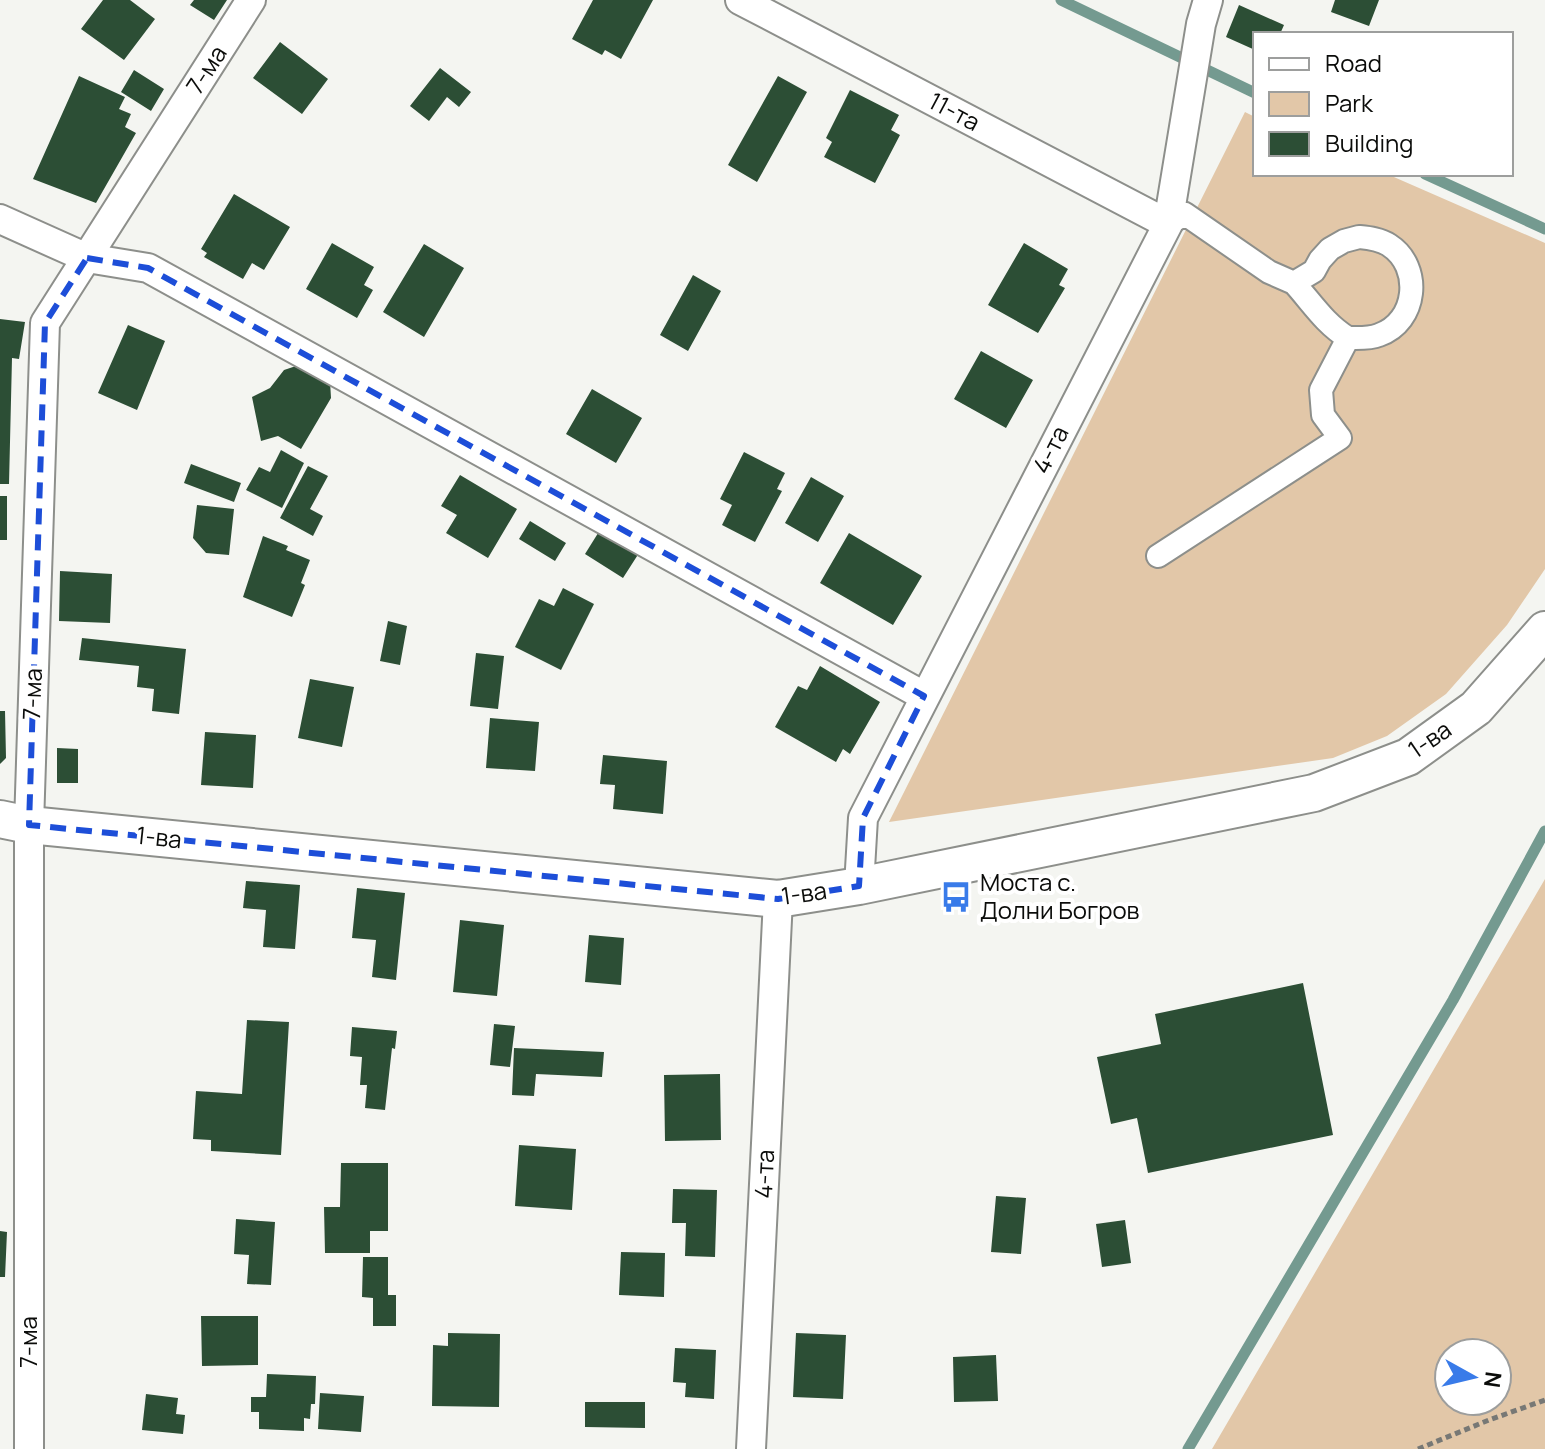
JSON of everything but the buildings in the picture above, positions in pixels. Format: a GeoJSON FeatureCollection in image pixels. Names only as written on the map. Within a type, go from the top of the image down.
{"type":"FeatureCollection","features":[{"type":"Feature","properties":{"kind":"street","name":"7-ма"},"geometry":{"type":"LineString","coordinates":[[29,1449],[14,822],[45,323],[251,0]]}},
{"type":"Feature","properties":{"kind":"street","name":"11-та"},"geometry":{"type":"LineString","coordinates":[[740,0],[1168,224]]}},
{"type":"Feature","properties":{"kind":"street","name":"4-та"},"geometry":{"type":"LineString","coordinates":[[859,886],[863,818],[1168,224],[1201,24],[1208,0]]}},
{"type":"Feature","properties":{"kind":"street"},"geometry":{"type":"LineString","coordinates":[[1168,224],[1185,214],[1269,272],[1294,283],[1323,320],[1348,338],[1380,335],[1394,327],[1405,315],[1411,300],[1409,269],[1389,245],[1375,239],[1359,237],[1344,241],[1330,249],[1314,271],[1294,283]]}},
{"type":"Feature","properties":{"kind":"street"},"geometry":{"type":"LineString","coordinates":[[0,219],[87,258],[148,268],[924,696]]}},
{"type":"Feature","properties":{"kind":"street"},"geometry":{"type":"LineString","coordinates":[[1158,556],[1340,438],[1323,415],[1321,390],[1348,338]]}},
{"type":"Feature","properties":{"kind":"street","name":"1-ва"},"geometry":{"type":"LineString","coordinates":[[14,822],[778,899],[859,886],[1314,793],[1408,757],[1476,708],[1545,630]]}},
{"type":"Feature","properties":{"kind":"street","name":"4-та"},"geometry":{"type":"LineString","coordinates":[[751,1449],[778,899]]}},
{"type":"Feature","properties":{"kind":"path"},"geometry":{"type":"LineString","coordinates":[[1418,1449],[1545,1400]]}},
{"type":"Feature","properties":{"kind":"highlighted area"},"geometry":{"type":"Polygon","coordinates":[[[87,258],[148,268],[924,696],[863,818],[859,886],[778,899],[29,825],[45,323],[87,258]]]}},
{"type":"Feature","properties":{"kind":"green space"},"geometry":{"type":"Polygon","coordinates":[[[1245,112],[1253,116],[1253,176],[1392,176],[1545,243],[1545,569],[1507,625],[1446,694],[1387,736],[1333,758],[889,822],[1245,112]]]}},
{"type":"Feature","properties":{"kind":"green space"},"geometry":{"type":"Polygon","coordinates":[[[1545,879],[1545,1449],[1212,1449],[1545,879]]]}},
{"type":"Feature","properties":{"kind":"waterway"},"geometry":{"type":"LineString","coordinates":[[1061,0],[1253,92]]}},
{"type":"Feature","properties":{"kind":"waterway"},"geometry":{"type":"LineString","coordinates":[[1429,176],[1545,229]]}},
{"type":"Feature","properties":{"kind":"waterway"},"geometry":{"type":"LineString","coordinates":[[1188,1449],[1453,1000],[1545,831]]}},
{"type":"Feature","properties":{"kind":"place","name":"Моста с. Долни Богров"},"geometry":{"type":"Point","coordinates":[956,897]}}]}
